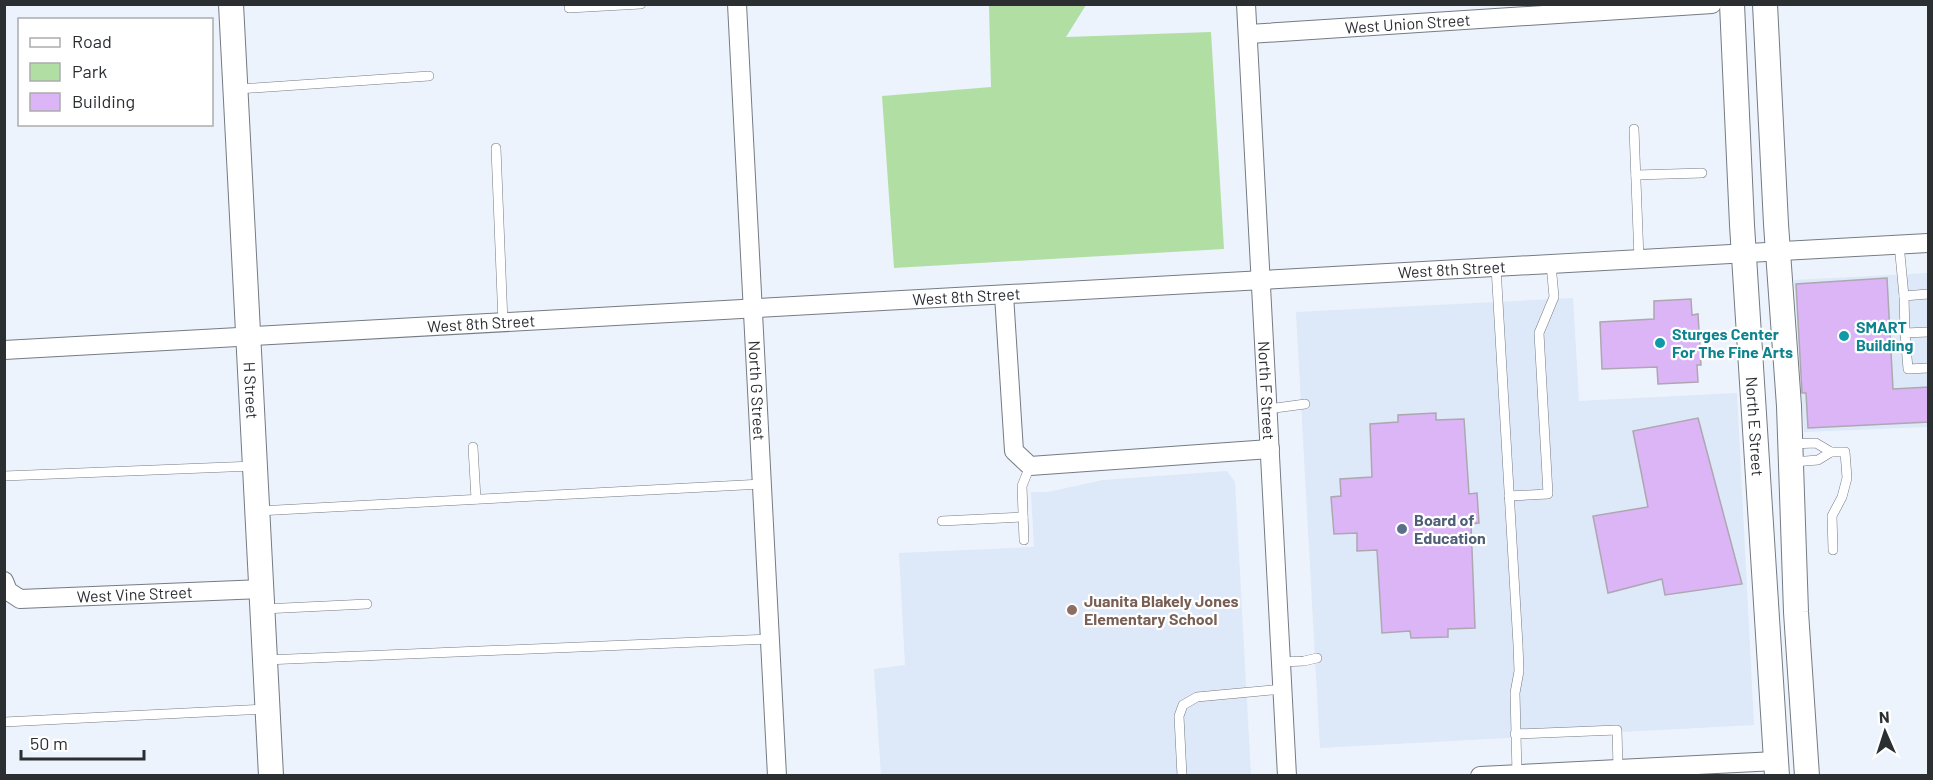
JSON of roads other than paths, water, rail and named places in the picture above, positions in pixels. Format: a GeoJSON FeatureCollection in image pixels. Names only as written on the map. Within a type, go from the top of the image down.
{"type":"FeatureCollection","features":[{"type":"Feature","properties":{"kind":"main road","name":"H Street"},"geometry":{"type":"LineString","coordinates":[[231,4],[271,776]]}},
{"type":"Feature","properties":{"kind":"main road","name":"North E Street"},"geometry":{"type":"LineString","coordinates":[[1732,4],[1777,768]]}},
{"type":"Feature","properties":{"kind":"main road","name":"North E Street"},"geometry":{"type":"LineString","coordinates":[[1765,4],[1806,776]]}},
{"type":"Feature","properties":{"kind":"street","name":"North G Street"},"geometry":{"type":"LineString","coordinates":[[737,4],[777,776]]}},
{"type":"Feature","properties":{"kind":"street","name":"North F Street"},"geometry":{"type":"LineString","coordinates":[[1246,4],[1287,776]]}},
{"type":"Feature","properties":{"kind":"street","name":"West Union Street"},"geometry":{"type":"LineString","coordinates":[[1249,34],[1712,4]]}},
{"type":"Feature","properties":{"kind":"street","name":"West 8th Street"},"geometry":{"type":"LineString","coordinates":[[4,350],[1929,243]]}},
{"type":"Feature","properties":{"kind":"street"},"geometry":{"type":"LineString","coordinates":[[1004,295],[1014,451],[1030,466],[1270,449]]}},
{"type":"Feature","properties":{"kind":"street","name":"West Vine Street"},"geometry":{"type":"LineString","coordinates":[[6,586],[20,599],[262,599]]}},
{"type":"Feature","properties":{"kind":"street"},"geometry":{"type":"LineString","coordinates":[[1480,776],[1618,768],[1638,771],[1777,768]]}},
{"type":"Feature","properties":{"kind":"lane"},"geometry":{"type":"LineString","coordinates":[[568,8],[641,4]]}},
{"type":"Feature","properties":{"kind":"lane"},"geometry":{"type":"LineString","coordinates":[[235,89],[429,76]]}},
{"type":"Feature","properties":{"kind":"lane"},"geometry":{"type":"LineString","coordinates":[[1634,129],[1639,259]]}},
{"type":"Feature","properties":{"kind":"lane"},"geometry":{"type":"LineString","coordinates":[[496,148],[503,323]]}},
{"type":"Feature","properties":{"kind":"lane"},"geometry":{"type":"LineString","coordinates":[[1636,175],[1702,173]]}},
{"type":"Feature","properties":{"kind":"lane"},"geometry":{"type":"LineString","coordinates":[[1899,244],[1908,369],[1929,368]]}},
{"type":"Feature","properties":{"kind":"lane"},"geometry":{"type":"LineString","coordinates":[[1509,496],[1548,494],[1539,333],[1554,297],[1551,264]]}},
{"type":"Feature","properties":{"kind":"lane"},"geometry":{"type":"LineString","coordinates":[[1496,267],[1519,671],[1515,693],[1517,774]]}},
{"type":"Feature","properties":{"kind":"lane"},"geometry":{"type":"LineString","coordinates":[[1904,296],[1929,294]]}},
{"type":"Feature","properties":{"kind":"lane"},"geometry":{"type":"LineString","coordinates":[[1905,333],[1929,332]]}},
{"type":"Feature","properties":{"kind":"lane"},"geometry":{"type":"LineString","coordinates":[[1268,409],[1305,404]]}},
{"type":"Feature","properties":{"kind":"lane"},"geometry":{"type":"LineString","coordinates":[[1790,453],[1816,443],[1831,452],[1845,452],[1847,478],[1842,497],[1832,516],[1833,550]]}},
{"type":"Feature","properties":{"kind":"lane"},"geometry":{"type":"LineString","coordinates":[[473,447],[476,499]]}},
{"type":"Feature","properties":{"kind":"lane"},"geometry":{"type":"LineString","coordinates":[[1790,453],[1818,460],[1831,452]]}},
{"type":"Feature","properties":{"kind":"lane"},"geometry":{"type":"LineString","coordinates":[[4,476],[255,466]]}},
{"type":"Feature","properties":{"kind":"lane"},"geometry":{"type":"LineString","coordinates":[[1024,540],[1022,486],[1030,466]]}},
{"type":"Feature","properties":{"kind":"lane"},"geometry":{"type":"LineString","coordinates":[[257,511],[762,484]]}},
{"type":"Feature","properties":{"kind":"lane"},"geometry":{"type":"LineString","coordinates":[[942,521],[1023,517]]}},
{"type":"Feature","properties":{"kind":"lane"},"geometry":{"type":"LineString","coordinates":[[262,599],[367,604]]}},
{"type":"Feature","properties":{"kind":"lane"},"geometry":{"type":"LineString","coordinates":[[265,660],[770,639]]}},
{"type":"Feature","properties":{"kind":"lane"},"geometry":{"type":"LineString","coordinates":[[1281,662],[1317,658]]}},
{"type":"Feature","properties":{"kind":"lane"},"geometry":{"type":"LineString","coordinates":[[1182,776],[1179,716],[1183,705],[1197,697],[1283,689]]}},
{"type":"Feature","properties":{"kind":"lane"},"geometry":{"type":"LineString","coordinates":[[4,723],[268,709]]}},
{"type":"Feature","properties":{"kind":"lane"},"geometry":{"type":"LineString","coordinates":[[1515,734],[1617,730],[1618,768]]}},
{"type":"Feature","properties":{"kind":"place","name":"SMART Building"},"geometry":{"type":"Point","coordinates":[1844,336]}},
{"type":"Feature","properties":{"kind":"place","name":"Sturges Center For The Fine Arts"},"geometry":{"type":"Point","coordinates":[1660,343]}},
{"type":"Feature","properties":{"kind":"place","name":"Board of Education"},"geometry":{"type":"Point","coordinates":[1402,529]}},
{"type":"Feature","properties":{"kind":"place","name":"Juanita Blakely Jones Elementary School"},"geometry":{"type":"Point","coordinates":[1072,610]}}]}
